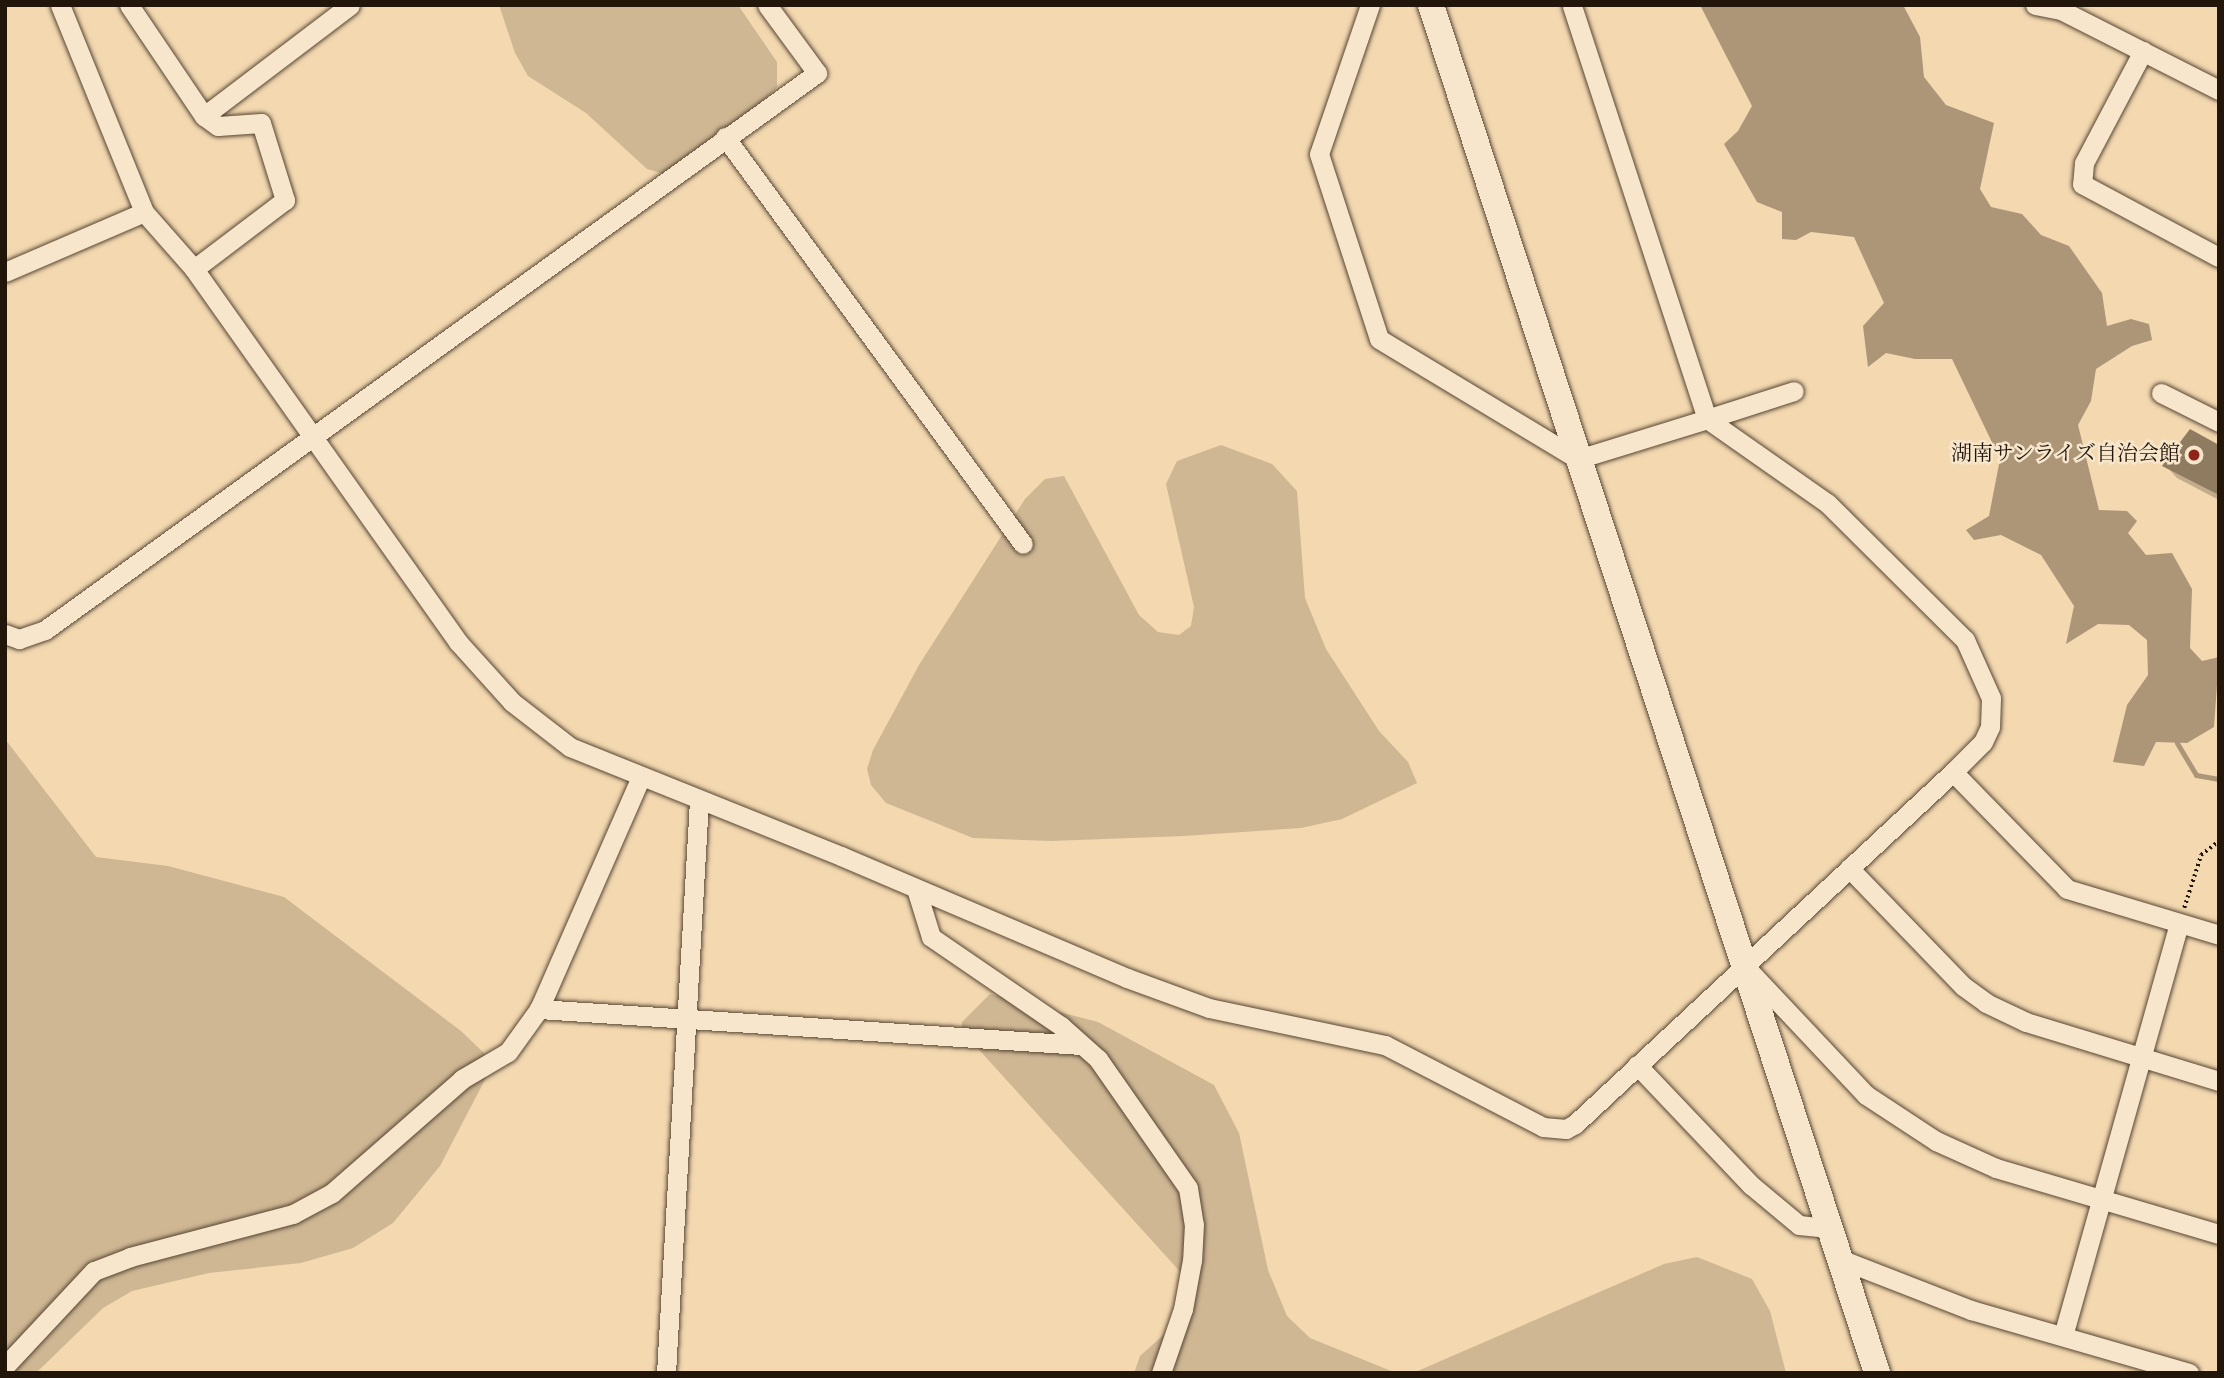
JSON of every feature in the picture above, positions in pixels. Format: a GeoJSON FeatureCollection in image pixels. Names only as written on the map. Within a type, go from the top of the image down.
{"type":"FeatureCollection","features":[{"type":"Feature","properties":{"kind":"street"},"geometry":{"type":"LineString","coordinates":[[60,5],[144,212],[194,269],[458,642],[512,702],[570,747],[640,779],[841,856],[917,892],[1209,1008],[1385,1045],[1543,1127],[1566,1129],[1575,1124],[1953,772],[1983,742],[1993,712],[1985,678],[1965,640],[1827,503],[1707,419],[1572,5]]}},
{"type":"Feature","properties":{"kind":"street"},"geometry":{"type":"LineString","coordinates":[[129,5],[204,116],[218,126],[261,123],[285,200],[194,269]]}},
{"type":"Feature","properties":{"kind":"street"},"geometry":{"type":"LineString","coordinates":[[204,116],[350,5]]}},
{"type":"Feature","properties":{"kind":"street"},"geometry":{"type":"LineString","coordinates":[[5,634],[19,639],[45,630],[817,73],[767,5]]}},
{"type":"Feature","properties":{"kind":"street"},"geometry":{"type":"LineString","coordinates":[[1370,5],[1318,154],[1379,339],[1578,459],[1794,391]]}},
{"type":"Feature","properties":{"kind":"street"},"geometry":{"type":"LineString","coordinates":[[1431,5],[1877,1373]]}},
{"type":"Feature","properties":{"kind":"street"},"geometry":{"type":"LineString","coordinates":[[2035,5],[2061,10],[2219,90]]}},
{"type":"Feature","properties":{"kind":"street"},"geometry":{"type":"LineString","coordinates":[[2143,51],[2084,163],[2082,184],[2219,257]]}},
{"type":"Feature","properties":{"kind":"street"},"geometry":{"type":"LineString","coordinates":[[725,137],[1023,544]]}},
{"type":"Feature","properties":{"kind":"street"},"geometry":{"type":"LineString","coordinates":[[5,272],[144,212]]}},
{"type":"Feature","properties":{"kind":"street"},"geometry":{"type":"LineString","coordinates":[[2161,393],[2219,422]]}},
{"type":"Feature","properties":{"kind":"street"},"geometry":{"type":"LineString","coordinates":[[1953,772],[2057,883],[2219,935]]}},
{"type":"Feature","properties":{"kind":"street"},"geometry":{"type":"LineString","coordinates":[[5,1366],[94,1271],[130,1257],[293,1214],[332,1192],[462,1079],[508,1052],[539,1009],[640,779]]}},
{"type":"Feature","properties":{"kind":"street"},"geometry":{"type":"LineString","coordinates":[[666,1373],[699,800]]}},
{"type":"Feature","properties":{"kind":"street"},"geometry":{"type":"LineString","coordinates":[[1849,868],[1963,986],[1986,1003],[2026,1023],[2219,1081]]}},
{"type":"Feature","properties":{"kind":"street"},"geometry":{"type":"LineString","coordinates":[[917,892],[931,937],[1061,1026],[1098,1059],[1188,1188],[1192,1260],[1183,1309],[1161,1373]]}},
{"type":"Feature","properties":{"kind":"street"},"geometry":{"type":"LineString","coordinates":[[2063,1336],[2143,1060],[2179,924]]}},
{"type":"Feature","properties":{"kind":"street"},"geometry":{"type":"LineString","coordinates":[[1745,965],[1843,1073],[1890,1113],[1966,1157],[2219,1234]]}},
{"type":"Feature","properties":{"kind":"street"},"geometry":{"type":"LineString","coordinates":[[539,1009],[1081,1045]]}},
{"type":"Feature","properties":{"kind":"street"},"geometry":{"type":"LineString","coordinates":[[1637,1065],[1751,1185],[1799,1224],[1829,1228]]}},
{"type":"Feature","properties":{"kind":"street"},"geometry":{"type":"LineString","coordinates":[[1840,1259],[1928,1296],[2189,1373]]}},
{"type":"Feature","properties":{"kind":"path"},"geometry":{"type":"LineString","coordinates":[[2179,924],[2201,855],[2219,841]]}},
{"type":"Feature","properties":{"kind":"shaded area"},"geometry":{"type":"Polygon","coordinates":[[[499,5],[738,5],[777,62],[777,87],[704,165],[668,175],[647,169],[586,113],[528,76],[515,53],[499,5]]]}},
{"type":"Feature","properties":{"kind":"shaded area"},"geometry":{"type":"Polygon","coordinates":[[[1700,5],[1903,5],[1920,37],[1924,77],[1946,105],[1994,123],[1980,189],[1991,207],[2022,214],[2041,235],[2069,246],[2102,293],[2107,326],[2131,319],[2149,324],[2152,340],[2132,346],[2096,369],[2091,401],[2078,425],[2099,510],[2127,511],[2137,521],[2128,533],[2146,555],[2172,553],[2192,589],[2190,648],[2202,661],[2219,657],[2214,727],[2187,743],[2156,742],[2144,766],[2113,762],[2127,705],[2148,675],[2147,640],[2129,625],[2098,624],[2066,644],[2074,606],[2041,555],[2001,535],[1974,540],[1966,530],[1989,516],[2000,459],[1952,359],[1915,359],[1886,353],[1868,367],[1863,326],[1884,303],[1854,237],[1811,232],[1796,240],[1782,239],[1782,212],[1757,202],[1724,144],[1738,131],[1752,106],[1700,5]]]}},
{"type":"Feature","properties":{"kind":"shaded area"},"geometry":{"type":"Polygon","coordinates":[[[1221,445],[1272,464],[1297,491],[1305,598],[1326,649],[1379,731],[1408,762],[1417,783],[1342,819],[1301,828],[1184,836],[1051,841],[973,838],[886,803],[871,785],[867,769],[873,750],[919,665],[1025,499],[1045,479],[1064,476],[1139,615],[1158,632],[1179,635],[1191,626],[1194,607],[1166,484],[1177,461],[1221,445]]]}},
{"type":"Feature","properties":{"kind":"shaded area"},"geometry":{"type":"Polygon","coordinates":[[[5,739],[96,857],[168,866],[284,897],[461,1031],[485,1054],[490,1070],[440,1166],[393,1223],[353,1248],[301,1263],[209,1273],[132,1291],[103,1308],[36,1373],[5,1373],[5,739]]]}},
{"type":"Feature","properties":{"kind":"shaded area"},"geometry":{"type":"Polygon","coordinates":[[[990,994],[1098,1022],[1214,1085],[1239,1133],[1268,1270],[1287,1316],[1310,1338],[1396,1373],[1134,1373],[1140,1356],[1171,1328],[1184,1276],[962,1031],[962,1022],[990,994]]]}},
{"type":"Feature","properties":{"kind":"shaded area"},"geometry":{"type":"Polygon","coordinates":[[[1697,1257],[1752,1279],[1770,1311],[1786,1373],[1413,1373],[1664,1264],[1697,1257]]]}},
{"type":"Feature","properties":{"kind":"building","name":"湖南サンライズ自治会館"},"geometry":{"type":"Polygon","coordinates":[[[2190,429],[2219,445],[2219,495],[2162,466],[2190,429]]]}},
{"type":"Feature","properties":{"kind":"waterway"},"geometry":{"type":"LineString","coordinates":[[2177,743],[2196,775],[2219,779]]}},
{"type":"Feature","properties":{"kind":"place","name":"湖南サンライズ自治会館"},"geometry":{"type":"Point","coordinates":[2194,455]}}]}
